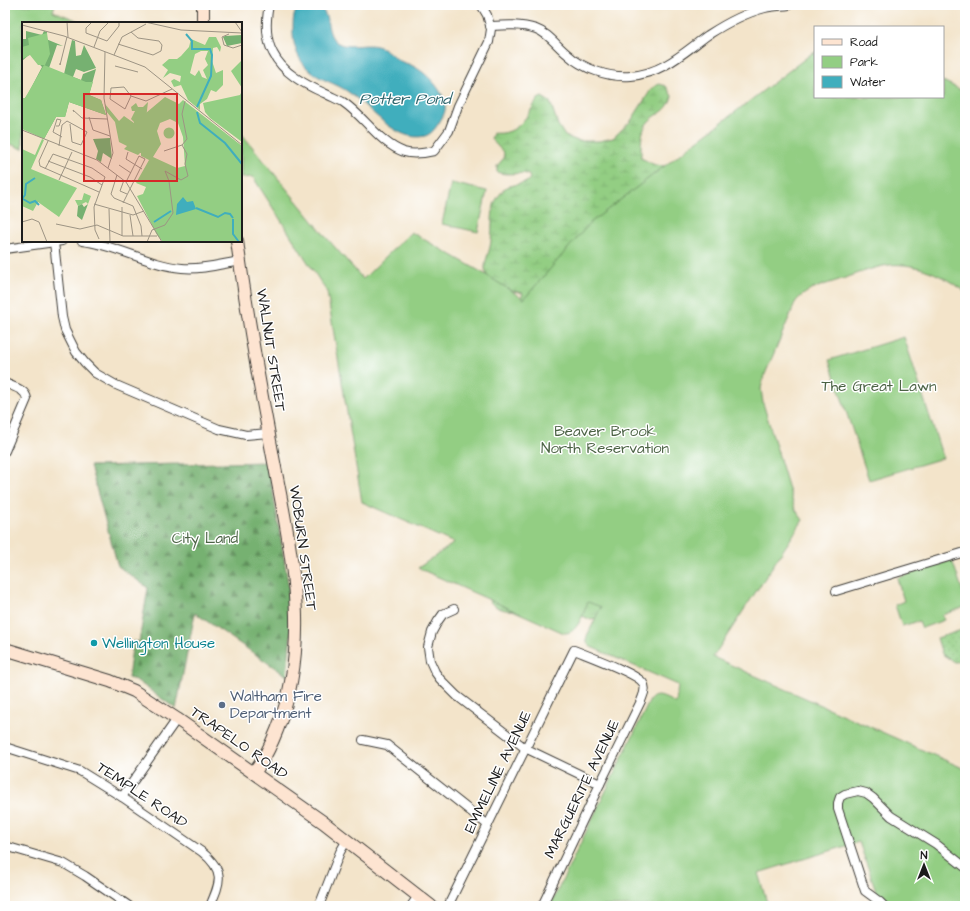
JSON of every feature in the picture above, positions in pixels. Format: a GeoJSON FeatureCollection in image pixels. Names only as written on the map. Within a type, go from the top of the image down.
{"type":"FeatureCollection","features":[{"type":"Feature","properties":{"kind":"street"},"geometry":{"type":"LineString","coordinates":[[203,5],[203,22]]}},
{"type":"Feature","properties":{"kind":"street"},"geometry":{"type":"LineString","coordinates":[[268,5],[267,35],[272,52],[288,73],[316,90],[343,102],[359,115],[375,133],[392,146],[406,152],[424,153],[434,151],[449,131],[458,106],[489,42],[492,29],[487,15],[480,5]]}},
{"type":"Feature","properties":{"kind":"street"},"geometry":{"type":"LineString","coordinates":[[490,26],[517,25],[537,29],[552,40],[568,55],[588,68],[609,75],[630,76],[650,73],[664,67],[709,35],[738,17],[766,8],[790,5]]}},
{"type":"Feature","properties":{"kind":"street"},"geometry":{"type":"LineString","coordinates":[[5,249],[58,242],[62,317],[65,330],[76,352],[84,363],[95,372],[116,385],[219,429],[246,435],[268,433]]}},
{"type":"Feature","properties":{"kind":"street"},"geometry":{"type":"LineString","coordinates":[[89,242],[104,244],[156,263],[184,269],[240,261]]}},
{"type":"Feature","properties":{"kind":"street","name":"WALNUT STREET"},"geometry":{"type":"LineString","coordinates":[[237,242],[274,464]]}},
{"type":"Feature","properties":{"kind":"street"},"geometry":{"type":"LineString","coordinates":[[5,383],[23,391],[27,395],[27,399],[5,451]]}},
{"type":"Feature","properties":{"kind":"street","name":"WOBURN STREET"},"geometry":{"type":"LineString","coordinates":[[254,773],[266,754],[284,713],[292,683],[296,645],[297,614],[295,584],[274,464]]}},
{"type":"Feature","properties":{"kind":"street"},"geometry":{"type":"LineString","coordinates":[[836,591],[965,552]]}},
{"type":"Feature","properties":{"kind":"street"},"geometry":{"type":"LineString","coordinates":[[454,609],[443,614],[438,621],[432,632],[428,647],[430,661],[435,672],[444,684],[457,696],[526,748],[600,784]]}},
{"type":"Feature","properties":{"kind":"street","name":"TRAPELO ROAD"},"geometry":{"type":"LineString","coordinates":[[5,649],[122,686],[145,698],[254,773],[347,840],[414,901],[430,906]]}},
{"type":"Feature","properties":{"kind":"street","name":"EMMELINE AVENUE"},"geometry":{"type":"LineString","coordinates":[[448,906],[574,650],[634,676],[644,684]]}},
{"type":"Feature","properties":{"kind":"street","name":"MARGUERITE AVENUE"},"geometry":{"type":"LineString","coordinates":[[542,906],[641,701],[645,689],[644,684]]}},
{"type":"Feature","properties":{"kind":"street"},"geometry":{"type":"LineString","coordinates":[[122,797],[176,719]]}},
{"type":"Feature","properties":{"kind":"street"},"geometry":{"type":"LineString","coordinates":[[363,740],[388,745],[488,824]]}},
{"type":"Feature","properties":{"kind":"street","name":"TEMPLE ROAD"},"geometry":{"type":"LineString","coordinates":[[5,747],[80,771],[122,797],[202,852],[213,862],[219,874],[219,883],[210,906]]}},
{"type":"Feature","properties":{"kind":"street"},"geometry":{"type":"LineString","coordinates":[[884,906],[865,891],[838,810],[840,797],[845,794],[852,792],[866,793],[891,816],[936,844],[965,867]]}},
{"type":"Feature","properties":{"kind":"street"},"geometry":{"type":"LineString","coordinates":[[319,906],[340,852],[347,840]]}},
{"type":"Feature","properties":{"kind":"street"},"geometry":{"type":"LineString","coordinates":[[5,846],[63,863],[129,906]]}},
{"type":"Feature","properties":{"kind":"green space"},"geometry":{"type":"Polygon","coordinates":[[[5,5],[55,5],[53,11],[81,22],[22,22],[22,149],[5,142],[5,5]]]}},
{"type":"Feature","properties":{"kind":"green space","name":"Beaver Brook North Reservation"},"geometry":{"type":"Polygon","coordinates":[[[814,52],[814,98],[944,98],[944,82],[965,92],[965,292],[930,271],[909,266],[889,265],[870,269],[816,288],[806,293],[796,301],[763,379],[761,389],[763,403],[795,509],[803,520],[713,657],[965,769],[965,906],[879,906],[881,905],[859,842],[758,873],[768,906],[550,906],[650,700],[653,697],[659,696],[676,703],[678,685],[590,646],[587,642],[587,636],[601,607],[588,602],[576,627],[569,632],[564,633],[418,568],[454,543],[362,502],[327,292],[253,177],[242,178],[242,134],[326,237],[363,279],[411,232],[483,273],[524,299],[590,223],[814,52]]]}},
{"type":"Feature","properties":{"kind":"green space"},"geometry":{"type":"Polygon","coordinates":[[[659,84],[666,86],[672,96],[668,106],[646,125],[642,138],[641,158],[655,165],[666,166],[621,555],[599,618],[589,619],[580,615],[507,610],[499,608],[492,604],[487,597],[519,302],[523,293],[507,290],[498,286],[490,280],[485,267],[491,242],[493,211],[496,200],[506,187],[527,182],[530,178],[528,174],[504,174],[497,172],[497,166],[503,159],[504,153],[491,139],[493,133],[509,131],[520,124],[538,99],[542,97],[550,102],[558,125],[565,136],[578,141],[599,141],[613,138],[631,121],[652,88],[659,84]]]}},
{"type":"Feature","properties":{"kind":"green space"},"geometry":{"type":"Polygon","coordinates":[[[451,183],[487,191],[478,232],[442,224],[451,183]]]}},
{"type":"Feature","properties":{"kind":"green space","name":"The Great Lawn"},"geometry":{"type":"Polygon","coordinates":[[[904,337],[943,458],[869,480],[829,360],[904,337]]]}},
{"type":"Feature","properties":{"kind":"green space","name":"City Land"},"geometry":{"type":"Polygon","coordinates":[[[268,462],[289,589],[292,622],[287,676],[195,613],[176,709],[136,680],[128,678],[133,641],[139,642],[148,588],[118,566],[90,466],[268,462]]]}},
{"type":"Feature","properties":{"kind":"green space"},"geometry":{"type":"Polygon","coordinates":[[[952,560],[965,598],[965,607],[942,615],[944,620],[922,628],[919,621],[902,626],[895,605],[904,601],[897,578],[952,560]]]}},
{"type":"Feature","properties":{"kind":"green space"},"geometry":{"type":"Polygon","coordinates":[[[965,629],[965,661],[954,662],[942,654],[937,638],[965,629]]]}},
{"type":"Feature","properties":{"kind":"water","name":"Potter Pond"},"geometry":{"type":"Polygon","coordinates":[[[301,5],[312,5],[320,8],[324,12],[330,32],[338,43],[347,46],[373,45],[380,47],[399,60],[419,69],[432,80],[445,102],[443,116],[433,131],[425,136],[415,137],[395,130],[347,91],[308,70],[297,53],[293,34],[295,12],[301,5]]]}},
{"type":"Feature","properties":{"kind":"place","name":"Wellington House"},"geometry":{"type":"Point","coordinates":[94,643]}},
{"type":"Feature","properties":{"kind":"place","name":"Waltham Fire Department"},"geometry":{"type":"Point","coordinates":[222,705]}}]}
